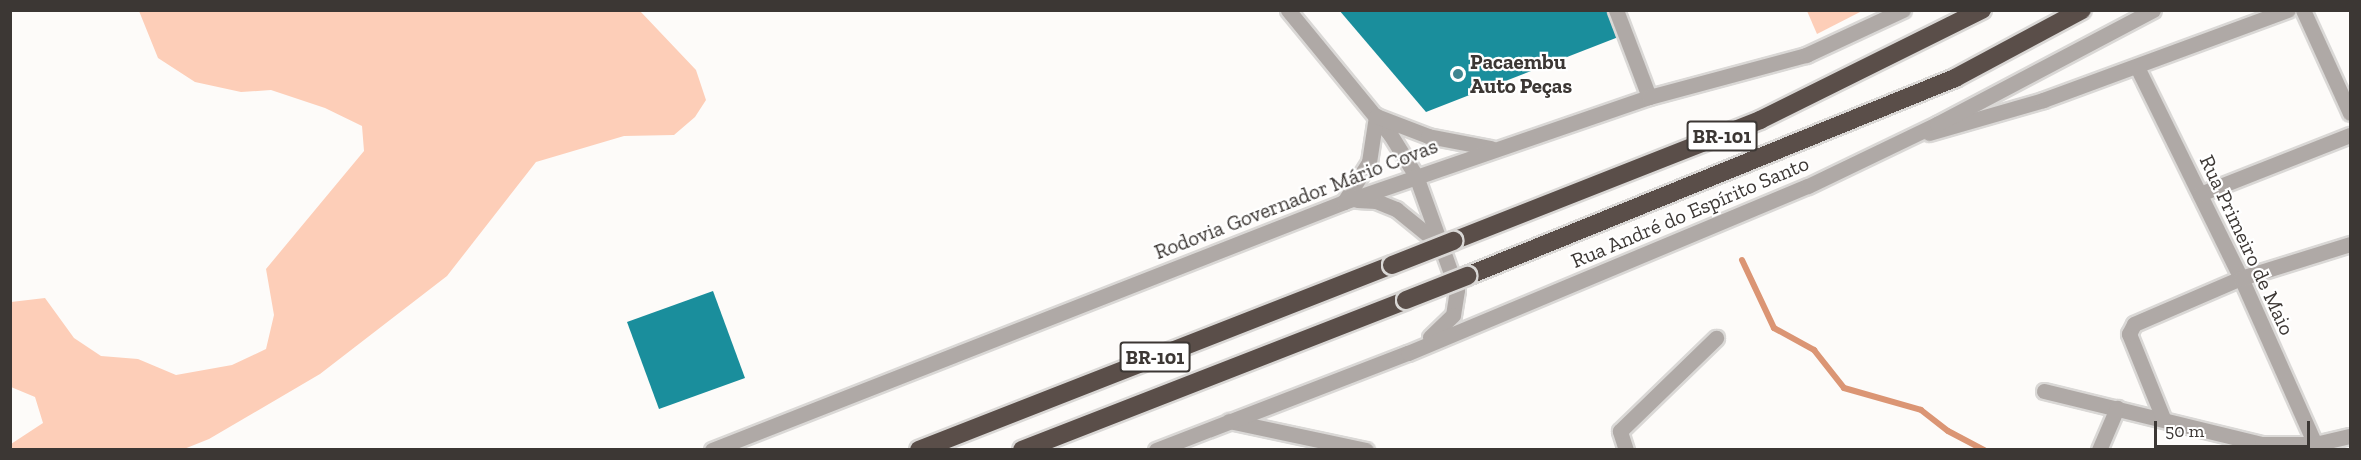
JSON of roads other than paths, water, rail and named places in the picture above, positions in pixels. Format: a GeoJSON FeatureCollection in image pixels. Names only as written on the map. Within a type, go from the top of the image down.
{"type":"FeatureCollection","features":[{"type":"Feature","properties":{"kind":"highway","name":"BR-101"},"geometry":{"type":"LineString","coordinates":[[919,450],[1760,120],[1982,10]]}},
{"type":"Feature","properties":{"kind":"highway","name":"BR-101"},"geometry":{"type":"LineString","coordinates":[[1022,450],[1467,276],[1944,82],[2082,10]]}},
{"type":"Feature","properties":{"kind":"street"},"geometry":{"type":"LineString","coordinates":[[1288,10],[1376,116],[1416,176],[1446,243],[1457,290],[1456,307],[1441,330],[1408,353]]}},
{"type":"Feature","properties":{"kind":"street"},"geometry":{"type":"LineString","coordinates":[[1616,10],[1649,97]]}},
{"type":"Feature","properties":{"kind":"street","name":"Rodovia Governador Mário Covas"},"geometry":{"type":"LineString","coordinates":[[712,450],[1344,202],[1649,97],[1806,55],[1903,10]]}},
{"type":"Feature","properties":{"kind":"street","name":"Rua André do Espírito Santo"},"geometry":{"type":"LineString","coordinates":[[1156,450],[1408,353],[1692,236],[1906,140],[2153,10]]}},
{"type":"Feature","properties":{"kind":"street"},"geometry":{"type":"LineString","coordinates":[[1906,140],[2043,100],[2288,10]]}},
{"type":"Feature","properties":{"kind":"street"},"geometry":{"type":"LineString","coordinates":[[2303,10],[2350,113]]}},
{"type":"Feature","properties":{"kind":"street","name":"Rua Primeiro de Maio"},"geometry":{"type":"LineString","coordinates":[[2137,67],[2241,278],[2314,444]]}},
{"type":"Feature","properties":{"kind":"street"},"geometry":{"type":"LineString","coordinates":[[1376,116],[1428,136],[1496,148]]}},
{"type":"Feature","properties":{"kind":"street"},"geometry":{"type":"LineString","coordinates":[[1344,202],[1369,162],[1376,116]]}},
{"type":"Feature","properties":{"kind":"street"},"geometry":{"type":"LineString","coordinates":[[2200,194],[2350,135]]}},
{"type":"Feature","properties":{"kind":"street"},"geometry":{"type":"LineString","coordinates":[[1344,202],[1365,200],[1386,204],[1446,243]]}},
{"type":"Feature","properties":{"kind":"street"},"geometry":{"type":"LineString","coordinates":[[2163,418],[2129,334],[2130,328],[2241,278],[2350,244]]}},
{"type":"Feature","properties":{"kind":"street"},"geometry":{"type":"LineString","coordinates":[[1626,450],[1620,431],[1716,338]]}},
{"type":"Feature","properties":{"kind":"street"},"geometry":{"type":"LineString","coordinates":[[2044,392],[2163,418],[2261,447],[2314,444],[2350,436]]}},
{"type":"Feature","properties":{"kind":"street"},"geometry":{"type":"LineString","coordinates":[[2099,450],[2116,408]]}},
{"type":"Feature","properties":{"kind":"street"},"geometry":{"type":"LineString","coordinates":[[1229,421],[1366,450]]}},
{"type":"Feature","properties":{"kind":"waterway"},"geometry":{"type":"LineString","coordinates":[[1742,260],[1774,328],[1814,350],[1844,388],[1921,410],[1948,431],[1984,450]]}},
{"type":"Feature","properties":{"kind":"place","name":"Pacaembu Auto Peças"},"geometry":{"type":"Point","coordinates":[1458,74]}}]}
